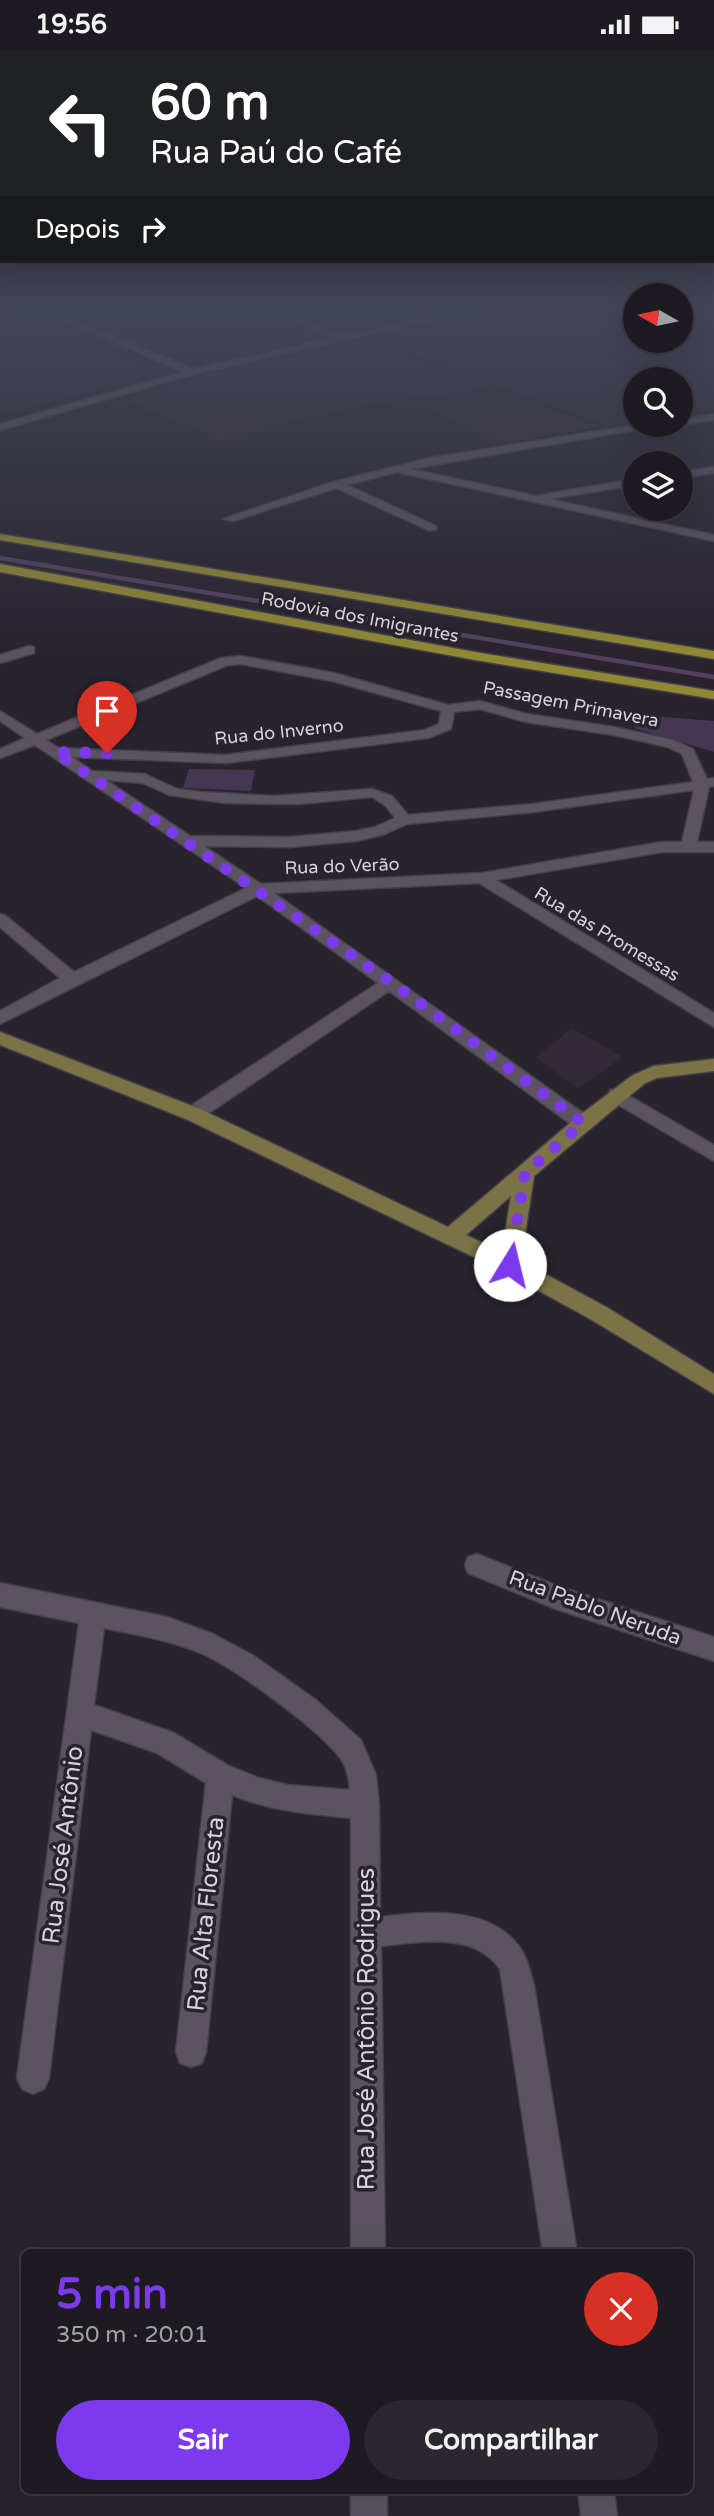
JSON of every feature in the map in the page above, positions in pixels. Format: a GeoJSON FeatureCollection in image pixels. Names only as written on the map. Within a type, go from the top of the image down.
{"type":"FeatureCollection","features":[{"type":"Feature","properties":{"kind":"highway","name":"Rodovia dos Imigrantes"},"geometry":{"type":"LineString","coordinates":[[0,537],[714,655]]}},
{"type":"Feature","properties":{"kind":"highway","name":"Rodovia dos Imigrantes"},"geometry":{"type":"LineString","coordinates":[[0,568],[475,656],[714,695]]}},
{"type":"Feature","properties":{"kind":"main road"},"geometry":{"type":"LineString","coordinates":[[0,1038],[193,1114],[510,1265],[600,1314],[714,1385]]}},
{"type":"Feature","properties":{"kind":"main road"},"geometry":{"type":"LineString","coordinates":[[449,1238],[617,1095],[654,1072],[714,1065]]}},
{"type":"Feature","properties":{"kind":"main road"},"geometry":{"type":"LineString","coordinates":[[510,1265],[525,1173]]}},
{"type":"Feature","properties":{"kind":"street"},"geometry":{"type":"LineString","coordinates":[[229,519],[395,468],[623,430]]}},
{"type":"Feature","properties":{"kind":"street"},"geometry":{"type":"LineString","coordinates":[[395,468],[714,538]]}},
{"type":"Feature","properties":{"kind":"street"},"geometry":{"type":"LineString","coordinates":[[693,474],[714,470]]}},
{"type":"Feature","properties":{"kind":"street"},"geometry":{"type":"LineString","coordinates":[[693,476],[714,479]]}},
{"type":"Feature","properties":{"kind":"street"},"geometry":{"type":"LineString","coordinates":[[337,484],[432,529]]}},
{"type":"Feature","properties":{"kind":"street"},"geometry":{"type":"LineString","coordinates":[[528,499],[623,484]]}},
{"type":"Feature","properties":{"kind":"street"},"geometry":{"type":"LineString","coordinates":[[0,659],[29,650]]}},
{"type":"Feature","properties":{"kind":"street","name":"Passagem Primavera"},"geometry":{"type":"LineString","coordinates":[[35,740],[226,661],[241,660],[334,677],[449,709],[481,705],[526,718],[614,731],[673,744],[688,752],[708,783]]}},
{"type":"Feature","properties":{"kind":"street","name":"Rua do Inverno"},"geometry":{"type":"LineString","coordinates":[[55,752],[203,759],[245,757],[428,734],[446,726],[449,709]]}},
{"type":"Feature","properties":{"kind":"street"},"geometry":{"type":"LineString","coordinates":[[0,715],[391,982],[583,1123]]}},
{"type":"Feature","properties":{"kind":"street"},"geometry":{"type":"LineString","coordinates":[[0,754],[35,740]]}},
{"type":"Feature","properties":{"kind":"street"},"geometry":{"type":"LineString","coordinates":[[88,775],[129,776],[154,782],[173,793],[247,799],[304,801],[372,793],[383,795],[391,801],[404,820]]}},
{"type":"Feature","properties":{"kind":"street"},"geometry":{"type":"LineString","coordinates":[[690,846],[708,783]]}},
{"type":"Feature","properties":{"kind":"street","name":"Rua do Verão"},"geometry":{"type":"LineString","coordinates":[[185,841],[290,842],[333,839],[371,834],[404,820],[533,808],[708,783]]}},
{"type":"Feature","properties":{"kind":"street","name":"Rua do Verão"},"geometry":{"type":"LineString","coordinates":[[0,1018],[72,979],[258,889],[482,878],[663,847],[714,847]]}},
{"type":"Feature","properties":{"kind":"street","name":"Rua das Promessas"},"geometry":{"type":"LineString","coordinates":[[482,878],[714,1021]]}},
{"type":"Feature","properties":{"kind":"street"},"geometry":{"type":"LineString","coordinates":[[0,919],[72,979]]}},
{"type":"Feature","properties":{"kind":"street"},"geometry":{"type":"LineString","coordinates":[[193,1114],[391,982]]}},
{"type":"Feature","properties":{"kind":"street"},"geometry":{"type":"LineString","coordinates":[[617,1095],[714,1154]]}},
{"type":"Feature","properties":{"kind":"street","name":"Rua Pablo Neruda"},"geometry":{"type":"LineString","coordinates":[[477,1565],[556,1597],[714,1649]]}},
{"type":"Feature","properties":{"kind":"street","name":"Rua José Antônio Rodrigues"},"geometry":{"type":"LineString","coordinates":[[0,1595],[167,1629],[213,1646],[307,1709],[351,1750],[362,1775],[365,1805],[368,2249]]}},
{"type":"Feature","properties":{"kind":"street","name":"Rua José Antônio"},"geometry":{"type":"LineString","coordinates":[[33,2078],[93,1612]]}},
{"type":"Feature","properties":{"kind":"street"},"geometry":{"type":"LineString","coordinates":[[80,1713],[164,1742],[220,1776],[259,1792],[288,1799],[365,1805]]}},
{"type":"Feature","properties":{"kind":"street","name":"Rua Alta Floresta"},"geometry":{"type":"LineString","coordinates":[[191,2052],[220,1776]]}},
{"type":"Feature","properties":{"kind":"street"},"geometry":{"type":"LineString","coordinates":[[366,1933],[420,1928],[452,1929],[490,1939],[509,1956],[519,1985],[560,2249]]}},
{"type":"Feature","properties":{"kind":"street"},"geometry":{"type":"LineString","coordinates":[[369,2494],[369,2516]]}},
{"type":"Feature","properties":{"kind":"street"},"geometry":{"type":"LineString","coordinates":[[596,2494],[599,2516]]}},
{"type":"Feature","properties":{"kind":"shaded area"},"geometry":{"type":"Polygon","coordinates":[[[178,423],[291,423],[220,441],[178,423]]]}},
{"type":"Feature","properties":{"kind":"shaded area"},"geometry":{"type":"Polygon","coordinates":[[[459,423],[589,423],[600,427],[501,443],[459,423]]]}},
{"type":"Feature","properties":{"kind":"shaded area"},"geometry":{"type":"Polygon","coordinates":[[[599,423],[623,423],[607,426],[599,423]]]}},
{"type":"Feature","properties":{"kind":"shaded area"},"geometry":{"type":"Polygon","coordinates":[[[652,716],[714,721],[714,752],[634,728],[638,720],[652,716]]]}},
{"type":"Feature","properties":{"kind":"shaded area"},"geometry":{"type":"Polygon","coordinates":[[[189,769],[255,770],[251,791],[183,788],[189,769]]]}},
{"type":"Feature","properties":{"kind":"shaded area"},"geometry":{"type":"Polygon","coordinates":[[[572,1028],[623,1057],[578,1088],[536,1057],[572,1028]]]}},
{"type":"Feature","properties":{"kind":"waterway"},"geometry":{"type":"LineString","coordinates":[[0,558],[714,677]]}},
{"type":"Feature","properties":{"kind":"route"},"geometry":{"type":"LineString","coordinates":[[107,753],[55,752],[286,908],[583,1123],[525,1173],[510,1265]]}}]}
